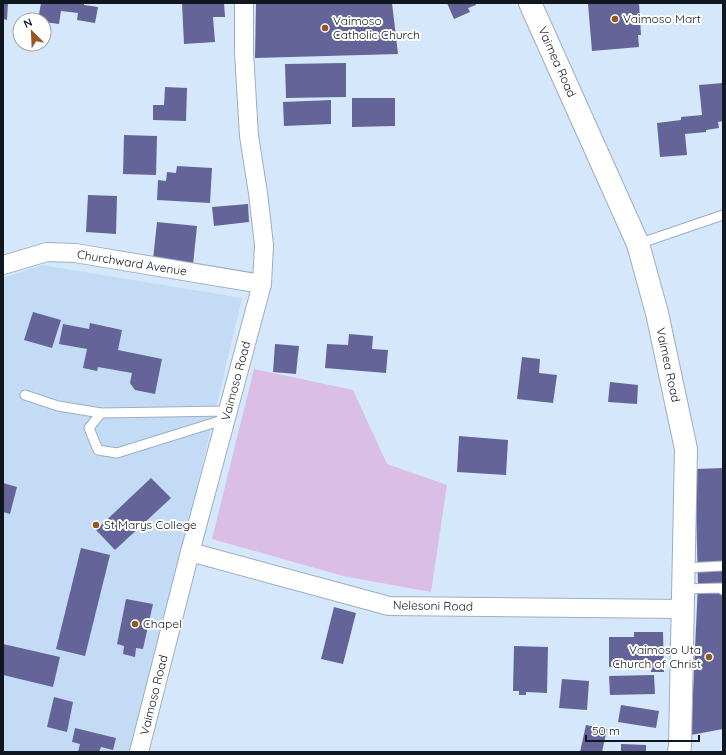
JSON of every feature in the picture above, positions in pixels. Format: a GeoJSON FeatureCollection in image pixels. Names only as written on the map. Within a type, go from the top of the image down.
{"type":"FeatureCollection","features":[{"type":"Feature","properties":{"kind":"street","name":"Vaimoso Road"},"geometry":{"type":"LineString","coordinates":[[139,752],[190,552],[262,284],[264,245],[249,136],[244,52],[244,3]]}},
{"type":"Feature","properties":{"kind":"street","name":"Vaimea Road"},"geometry":{"type":"LineString","coordinates":[[530,3],[638,244],[657,313],[686,450],[679,752]]}},
{"type":"Feature","properties":{"kind":"street","name":"Churchward Avenue"},"geometry":{"type":"LineString","coordinates":[[3,265],[47,252],[75,253],[262,284]]}},
{"type":"Feature","properties":{"kind":"street","name":"Nelesoni Road"},"geometry":{"type":"LineString","coordinates":[[190,552],[389,606],[683,589]]}},
{"type":"Feature","properties":{"kind":"lane"},"geometry":{"type":"LineString","coordinates":[[638,244],[723,215]]}},
{"type":"Feature","properties":{"kind":"lane"},"geometry":{"type":"LineString","coordinates":[[25,395],[58,406],[101,413],[227,415]]}},
{"type":"Feature","properties":{"kind":"lane"},"geometry":{"type":"LineString","coordinates":[[101,413],[89,428],[98,450],[117,454],[227,415]]}},
{"type":"Feature","properties":{"kind":"lane"},"geometry":{"type":"LineString","coordinates":[[683,589],[723,566]]}},
{"type":"Feature","properties":{"kind":"lane"},"geometry":{"type":"LineString","coordinates":[[683,589],[721,588],[723,590]]}},
{"type":"Feature","properties":{"kind":"shaded area","name":"St Marys College"},"geometry":{"type":"Polygon","coordinates":[[[42,265],[242,298],[134,752],[3,752],[3,278],[42,265]]]}},
{"type":"Feature","properties":{"kind":"shaded area"},"geometry":{"type":"Polygon","coordinates":[[[254,369],[353,390],[387,464],[447,485],[431,592],[343,576],[212,539],[254,369]]]}},
{"type":"Feature","properties":{"kind":"building"},"geometry":{"type":"Polygon","coordinates":[[[3,3],[8,3],[7,20],[3,19],[3,3]]]}},
{"type":"Feature","properties":{"kind":"building"},"geometry":{"type":"Polygon","coordinates":[[[41,3],[84,3],[84,5],[98,7],[95,23],[77,20],[78,13],[61,11],[59,24],[52,23],[52,12],[39,12],[41,3]]]}},
{"type":"Feature","properties":{"kind":"building"},"geometry":{"type":"Polygon","coordinates":[[[182,3],[224,3],[225,17],[213,17],[215,42],[184,44],[182,3]]]}},
{"type":"Feature","properties":{"kind":"building","name":"Vaimoso Catholic Church"},"geometry":{"type":"Polygon","coordinates":[[[256,3],[392,3],[398,54],[255,58],[256,3]]]}},
{"type":"Feature","properties":{"kind":"building"},"geometry":{"type":"Polygon","coordinates":[[[447,3],[475,3],[476,5],[468,8],[470,12],[454,19],[447,3]]]}},
{"type":"Feature","properties":{"kind":"building","name":"Vaimoso Mart"},"geometry":{"type":"Polygon","coordinates":[[[639,3],[641,35],[638,35],[639,47],[592,51],[588,4],[639,3]]]}},
{"type":"Feature","properties":{"kind":"building"},"geometry":{"type":"Polygon","coordinates":[[[346,63],[346,97],[286,98],[285,64],[346,63]]]}},
{"type":"Feature","properties":{"kind":"building"},"geometry":{"type":"Polygon","coordinates":[[[723,83],[723,121],[718,122],[719,128],[706,130],[706,132],[685,134],[687,155],[660,157],[657,123],[681,120],[681,117],[702,115],[699,85],[723,83]]]}},
{"type":"Feature","properties":{"kind":"building"},"geometry":{"type":"Polygon","coordinates":[[[165,87],[187,88],[186,121],[153,120],[153,105],[164,105],[165,87]]]}},
{"type":"Feature","properties":{"kind":"building"},"geometry":{"type":"Polygon","coordinates":[[[352,98],[395,98],[395,126],[352,127],[352,98]]]}},
{"type":"Feature","properties":{"kind":"building"},"geometry":{"type":"Polygon","coordinates":[[[331,100],[331,124],[284,126],[283,102],[331,100]]]}},
{"type":"Feature","properties":{"kind":"building"},"geometry":{"type":"Polygon","coordinates":[[[124,135],[157,136],[156,175],[123,174],[124,135]]]}},
{"type":"Feature","properties":{"kind":"building"},"geometry":{"type":"Polygon","coordinates":[[[177,166],[212,168],[210,203],[157,200],[158,180],[166,181],[167,172],[176,173],[177,166]]]}},
{"type":"Feature","properties":{"kind":"building"},"geometry":{"type":"Polygon","coordinates":[[[88,195],[117,196],[116,234],[86,232],[88,195]]]}},
{"type":"Feature","properties":{"kind":"building"},"geometry":{"type":"Polygon","coordinates":[[[248,204],[249,222],[214,226],[212,207],[248,204]]]}},
{"type":"Feature","properties":{"kind":"building"},"geometry":{"type":"Polygon","coordinates":[[[157,222],[197,226],[193,265],[153,260],[157,222]]]}},
{"type":"Feature","properties":{"kind":"building"},"geometry":{"type":"Polygon","coordinates":[[[33,312],[61,320],[52,348],[24,340],[33,312]]]}},
{"type":"Feature","properties":{"kind":"building"},"geometry":{"type":"Polygon","coordinates":[[[90,323],[122,330],[118,350],[162,359],[155,394],[135,390],[130,383],[132,373],[98,367],[97,371],[83,368],[87,349],[59,344],[63,324],[89,329],[90,323]]]}},
{"type":"Feature","properties":{"kind":"building"},"geometry":{"type":"Polygon","coordinates":[[[349,334],[373,336],[372,349],[388,350],[386,373],[325,368],[327,344],[348,345],[349,334]]]}},
{"type":"Feature","properties":{"kind":"building"},"geometry":{"type":"Polygon","coordinates":[[[275,344],[299,346],[296,374],[273,372],[275,344]]]}},
{"type":"Feature","properties":{"kind":"building"},"geometry":{"type":"Polygon","coordinates":[[[522,357],[540,359],[539,373],[557,375],[553,403],[517,399],[522,357]]]}},
{"type":"Feature","properties":{"kind":"building"},"geometry":{"type":"Polygon","coordinates":[[[610,382],[638,385],[637,404],[608,402],[610,382]]]}},
{"type":"Feature","properties":{"kind":"building"},"geometry":{"type":"Polygon","coordinates":[[[459,436],[508,440],[506,475],[457,472],[459,436]]]}},
{"type":"Feature","properties":{"kind":"building"},"geometry":{"type":"Polygon","coordinates":[[[723,468],[723,729],[691,735],[698,584],[695,469],[723,468]]]}},
{"type":"Feature","properties":{"kind":"building"},"geometry":{"type":"Polygon","coordinates":[[[151,478],[171,498],[115,550],[96,530],[151,478]]]}},
{"type":"Feature","properties":{"kind":"building"},"geometry":{"type":"Polygon","coordinates":[[[3,483],[17,487],[10,514],[3,512],[3,483]]]}},
{"type":"Feature","properties":{"kind":"building"},"geometry":{"type":"Polygon","coordinates":[[[81,548],[110,555],[85,656],[56,649],[81,548]]]}},
{"type":"Feature","properties":{"kind":"building","name":"Chapel"},"geometry":{"type":"Polygon","coordinates":[[[126,599],[153,604],[143,649],[136,648],[135,657],[123,654],[124,646],[117,644],[126,599]]]}},
{"type":"Feature","properties":{"kind":"building"},"geometry":{"type":"Polygon","coordinates":[[[334,607],[356,613],[343,664],[321,659],[334,607]]]}},
{"type":"Feature","properties":{"kind":"building"},"geometry":{"type":"Polygon","coordinates":[[[634,632],[663,632],[664,672],[651,672],[651,666],[609,667],[609,637],[634,637],[634,632]]]}},
{"type":"Feature","properties":{"kind":"building"},"geometry":{"type":"Polygon","coordinates":[[[3,644],[60,657],[53,687],[3,675],[3,644]]]}},
{"type":"Feature","properties":{"kind":"building"},"geometry":{"type":"Polygon","coordinates":[[[514,646],[548,647],[547,693],[526,692],[526,695],[519,695],[519,691],[513,691],[514,646]]]}},
{"type":"Feature","properties":{"kind":"building"},"geometry":{"type":"Polygon","coordinates":[[[654,675],[655,694],[610,695],[609,676],[654,675]]]}},
{"type":"Feature","properties":{"kind":"building"},"geometry":{"type":"Polygon","coordinates":[[[562,679],[589,681],[587,710],[559,708],[562,679]]]}},
{"type":"Feature","properties":{"kind":"building"},"geometry":{"type":"Polygon","coordinates":[[[54,697],[73,702],[67,732],[47,727],[54,697]]]}},
{"type":"Feature","properties":{"kind":"building"},"geometry":{"type":"Polygon","coordinates":[[[621,705],[659,711],[656,728],[618,722],[621,705]]]}},
{"type":"Feature","properties":{"kind":"building"},"geometry":{"type":"Polygon","coordinates":[[[586,725],[607,729],[602,752],[580,752],[586,725]]]}},
{"type":"Feature","properties":{"kind":"building"},"geometry":{"type":"Polygon","coordinates":[[[75,728],[116,738],[113,750],[101,747],[99,752],[78,752],[80,744],[72,742],[75,728]]]}},
{"type":"Feature","properties":{"kind":"building"},"geometry":{"type":"Polygon","coordinates":[[[621,744],[646,745],[646,752],[621,752],[621,744]]]}},
{"type":"Feature","properties":{"kind":"place","name":"Vaimoso Mart"},"geometry":{"type":"Point","coordinates":[615,19]}},
{"type":"Feature","properties":{"kind":"place","name":"Vaimoso Catholic Church"},"geometry":{"type":"Point","coordinates":[325,28]}},
{"type":"Feature","properties":{"kind":"place","name":"St Marys College"},"geometry":{"type":"Point","coordinates":[96,525]}},
{"type":"Feature","properties":{"kind":"place","name":"Chapel"},"geometry":{"type":"Point","coordinates":[135,624]}},
{"type":"Feature","properties":{"kind":"place","name":"Vaimoso Uta Church of Christ"},"geometry":{"type":"Point","coordinates":[709,657]}}]}
